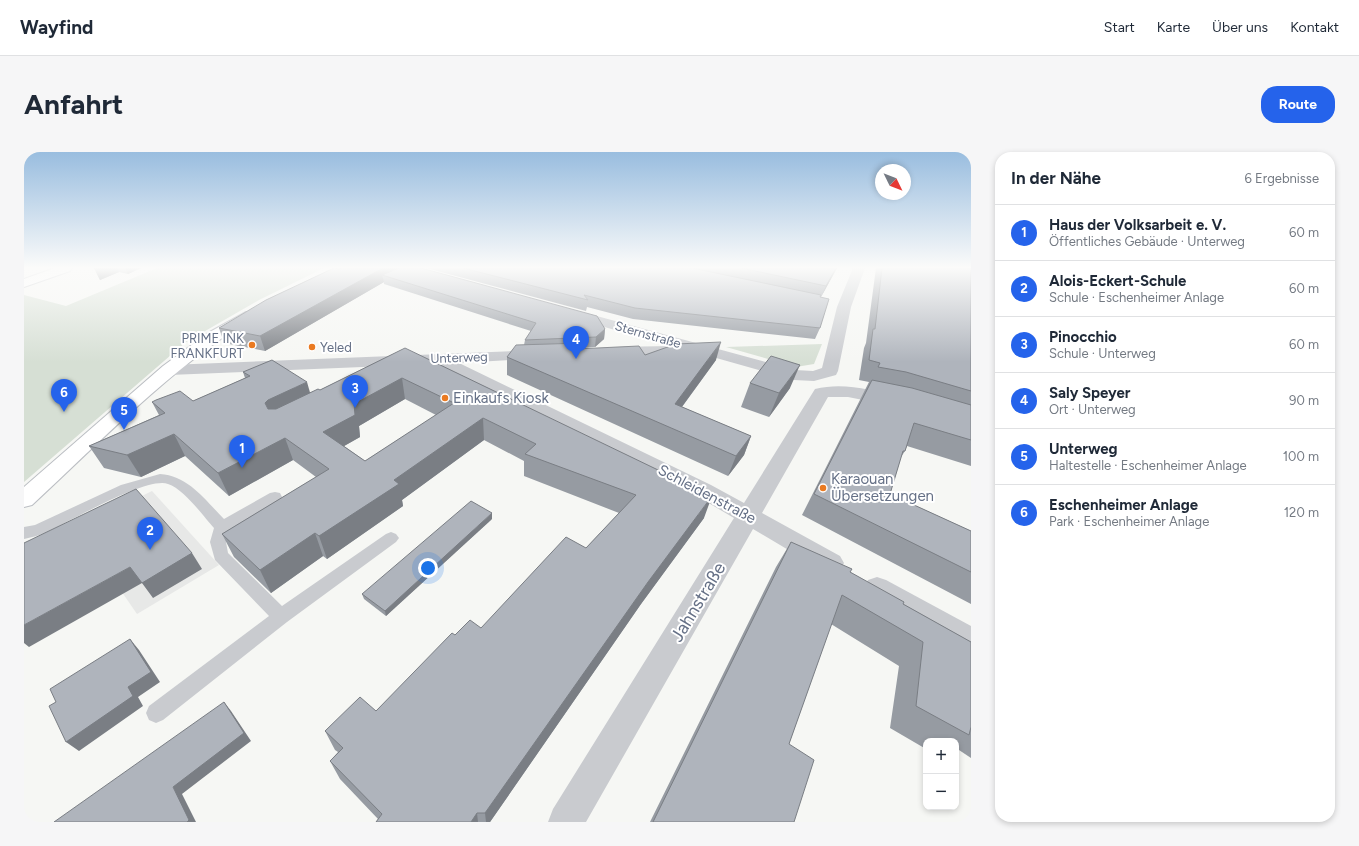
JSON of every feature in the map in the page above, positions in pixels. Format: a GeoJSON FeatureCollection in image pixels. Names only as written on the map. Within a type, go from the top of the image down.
{"type":"FeatureCollection","features":[{"type":"Feature","properties":{"kind":"main road"},"geometry":{"type":"LineString","coordinates":[[24,498],[169,370],[213,336],[259,308]]}},
{"type":"Feature","properties":{"kind":"street","name":"Sternstraße"},"geometry":{"type":"LineString","coordinates":[[557,309],[794,375],[814,376],[830,371],[837,305],[840,299]]}},
{"type":"Feature","properties":{"kind":"street"},"geometry":{"type":"LineString","coordinates":[[600,353],[701,349]]}},
{"type":"Feature","properties":{"kind":"street","name":"Unterweg"},"geometry":{"type":"LineString","coordinates":[[169,370],[553,354]]}},
{"type":"Feature","properties":{"kind":"street","name":"Schleidenstraße"},"geometry":{"type":"LineString","coordinates":[[436,358],[703,490],[971,641]]}},
{"type":"Feature","properties":{"kind":"street","name":"Jahnstraße"},"geometry":{"type":"LineString","coordinates":[[566,822],[749,516],[821,392],[834,390],[862,393],[910,406]]}},
{"type":"Feature","properties":{"kind":"lane"},"geometry":{"type":"LineString","coordinates":[[386,373],[412,359]]}},
{"type":"Feature","properties":{"kind":"lane"},"geometry":{"type":"LineString","coordinates":[[24,532],[38,530],[138,483],[157,477],[169,478],[180,485],[222,527]]}},
{"type":"Feature","properties":{"kind":"lane"},"geometry":{"type":"LineString","coordinates":[[275,497],[222,527],[218,542],[221,556],[281,617]]}},
{"type":"Feature","properties":{"kind":"lane"},"geometry":{"type":"LineString","coordinates":[[156,713],[281,617],[391,538]]}},
{"type":"Feature","properties":{"kind":"shaded area"},"geometry":{"type":"Polygon","coordinates":[[[24,299],[40,299],[66,306],[82,299],[260,299],[186,342],[24,482],[24,299]]]}},
{"type":"Feature","properties":{"kind":"shaded area"},"geometry":{"type":"Polygon","coordinates":[[[822,344],[814,364],[796,367],[726,347],[822,344]]]}},
{"type":"Feature","properties":{"kind":"shaded area"},"geometry":{"type":"Polygon","coordinates":[[[152,491],[219,565],[137,614],[78,528],[152,491]]]}},
{"type":"Feature","properties":{"kind":"building"},"geometry":{"type":"Polygon","coordinates":[[[326,299],[260,336],[219,328],[266,300],[326,299]]]}},
{"type":"Feature","properties":{"kind":"building"},"geometry":{"type":"Polygon","coordinates":[[[460,299],[536,299],[597,316],[605,329],[596,337],[525,340],[536,323],[460,299]]]}},
{"type":"Feature","properties":{"kind":"building"},"geometry":{"type":"Polygon","coordinates":[[[601,299],[829,299],[820,328],[635,308],[601,299]]]}},
{"type":"Feature","properties":{"kind":"building"},"geometry":{"type":"Polygon","coordinates":[[[878,299],[971,299],[971,391],[906,372],[878,367],[880,363],[869,360],[873,329],[875,329],[878,299]]]}},
{"type":"Feature","properties":{"kind":"building"},"geometry":{"type":"Polygon","coordinates":[[[721,342],[675,404],[751,436],[736,456],[507,357],[516,345],[583,343],[576,349],[639,346],[645,355],[676,344],[721,342]]]}},
{"type":"Feature","properties":{"kind":"building"},"geometry":{"type":"Polygon","coordinates":[[[405,348],[712,496],[648,582],[485,813],[477,813],[471,822],[376,822],[382,814],[330,761],[343,748],[325,731],[360,697],[376,711],[452,633],[455,635],[470,620],[481,628],[566,537],[586,548],[636,495],[525,454],[536,444],[483,418],[394,480],[399,484],[319,536],[315,533],[260,570],[222,534],[329,469],[285,438],[218,473],[174,434],[127,455],[89,446],[165,413],[152,402],[156,400],[180,391],[193,401],[250,376],[243,372],[272,360],[307,382],[268,400],[265,403],[268,409],[276,409],[318,389],[320,390],[405,348]],[[402,378],[354,404],[355,415],[323,432],[365,461],[454,403],[402,378]]]}},
{"type":"Feature","properties":{"kind":"building"},"geometry":{"type":"Polygon","coordinates":[[[771,356],[800,365],[779,393],[750,383],[771,356]]]}},
{"type":"Feature","properties":{"kind":"building"},"geometry":{"type":"Polygon","coordinates":[[[872,380],[912,388],[971,405],[971,440],[914,423],[905,451],[903,451],[890,494],[971,531],[971,572],[814,494],[872,380]]]}},
{"type":"Feature","properties":{"kind":"building"},"geometry":{"type":"Polygon","coordinates":[[[136,489],[192,553],[142,583],[130,567],[24,625],[24,543],[136,489]]]}},
{"type":"Feature","properties":{"kind":"building"},"geometry":{"type":"Polygon","coordinates":[[[471,501],[492,513],[385,611],[362,594],[471,501]]]}},
{"type":"Feature","properties":{"kind":"building"},"geometry":{"type":"Polygon","coordinates":[[[791,542],[852,569],[850,572],[971,642],[971,727],[969,735],[916,706],[923,642],[842,595],[789,744],[814,760],[794,822],[653,822],[791,542]]]}},
{"type":"Feature","properties":{"kind":"building"},"geometry":{"type":"Polygon","coordinates":[[[130,639],[151,672],[128,687],[133,696],[66,742],[49,706],[56,702],[50,689],[130,639]]]}},
{"type":"Feature","properties":{"kind":"building"},"geometry":{"type":"Polygon","coordinates":[[[224,702],[244,733],[173,787],[189,820],[187,822],[54,822],[224,702]]]}},
{"type":"Feature","properties":{"kind":"place","name":"PRIME INK FRANKFURT"},"geometry":{"type":"Point","coordinates":[252,345]}},
{"type":"Feature","properties":{"kind":"place","name":"Yeled"},"geometry":{"type":"Point","coordinates":[312,347]}},
{"type":"Feature","properties":{"kind":"place","name":"Saly Speyer"},"geometry":{"type":"Point","coordinates":[576,359]}},
{"type":"Feature","properties":{"kind":"place","name":"Einkaufs Kiosk"},"geometry":{"type":"Point","coordinates":[445,398]}},
{"type":"Feature","properties":{"kind":"place","name":"Pinocchio"},"geometry":{"type":"Point","coordinates":[355,408]}},
{"type":"Feature","properties":{"kind":"place","name":"Eschenheimer Anlage"},"geometry":{"type":"Point","coordinates":[64,412]}},
{"type":"Feature","properties":{"kind":"place","name":"Unterweg"},"geometry":{"type":"Point","coordinates":[124,430]}},
{"type":"Feature","properties":{"kind":"place","name":"Haus der Volksarbeit e. V."},"geometry":{"type":"Point","coordinates":[242,468]}},
{"type":"Feature","properties":{"kind":"place","name":"Karaouan Übersetzungen"},"geometry":{"type":"Point","coordinates":[823,488]}},
{"type":"Feature","properties":{"kind":"place","name":"Alois-Eckert-Schule"},"geometry":{"type":"Point","coordinates":[150,550]}}]}
